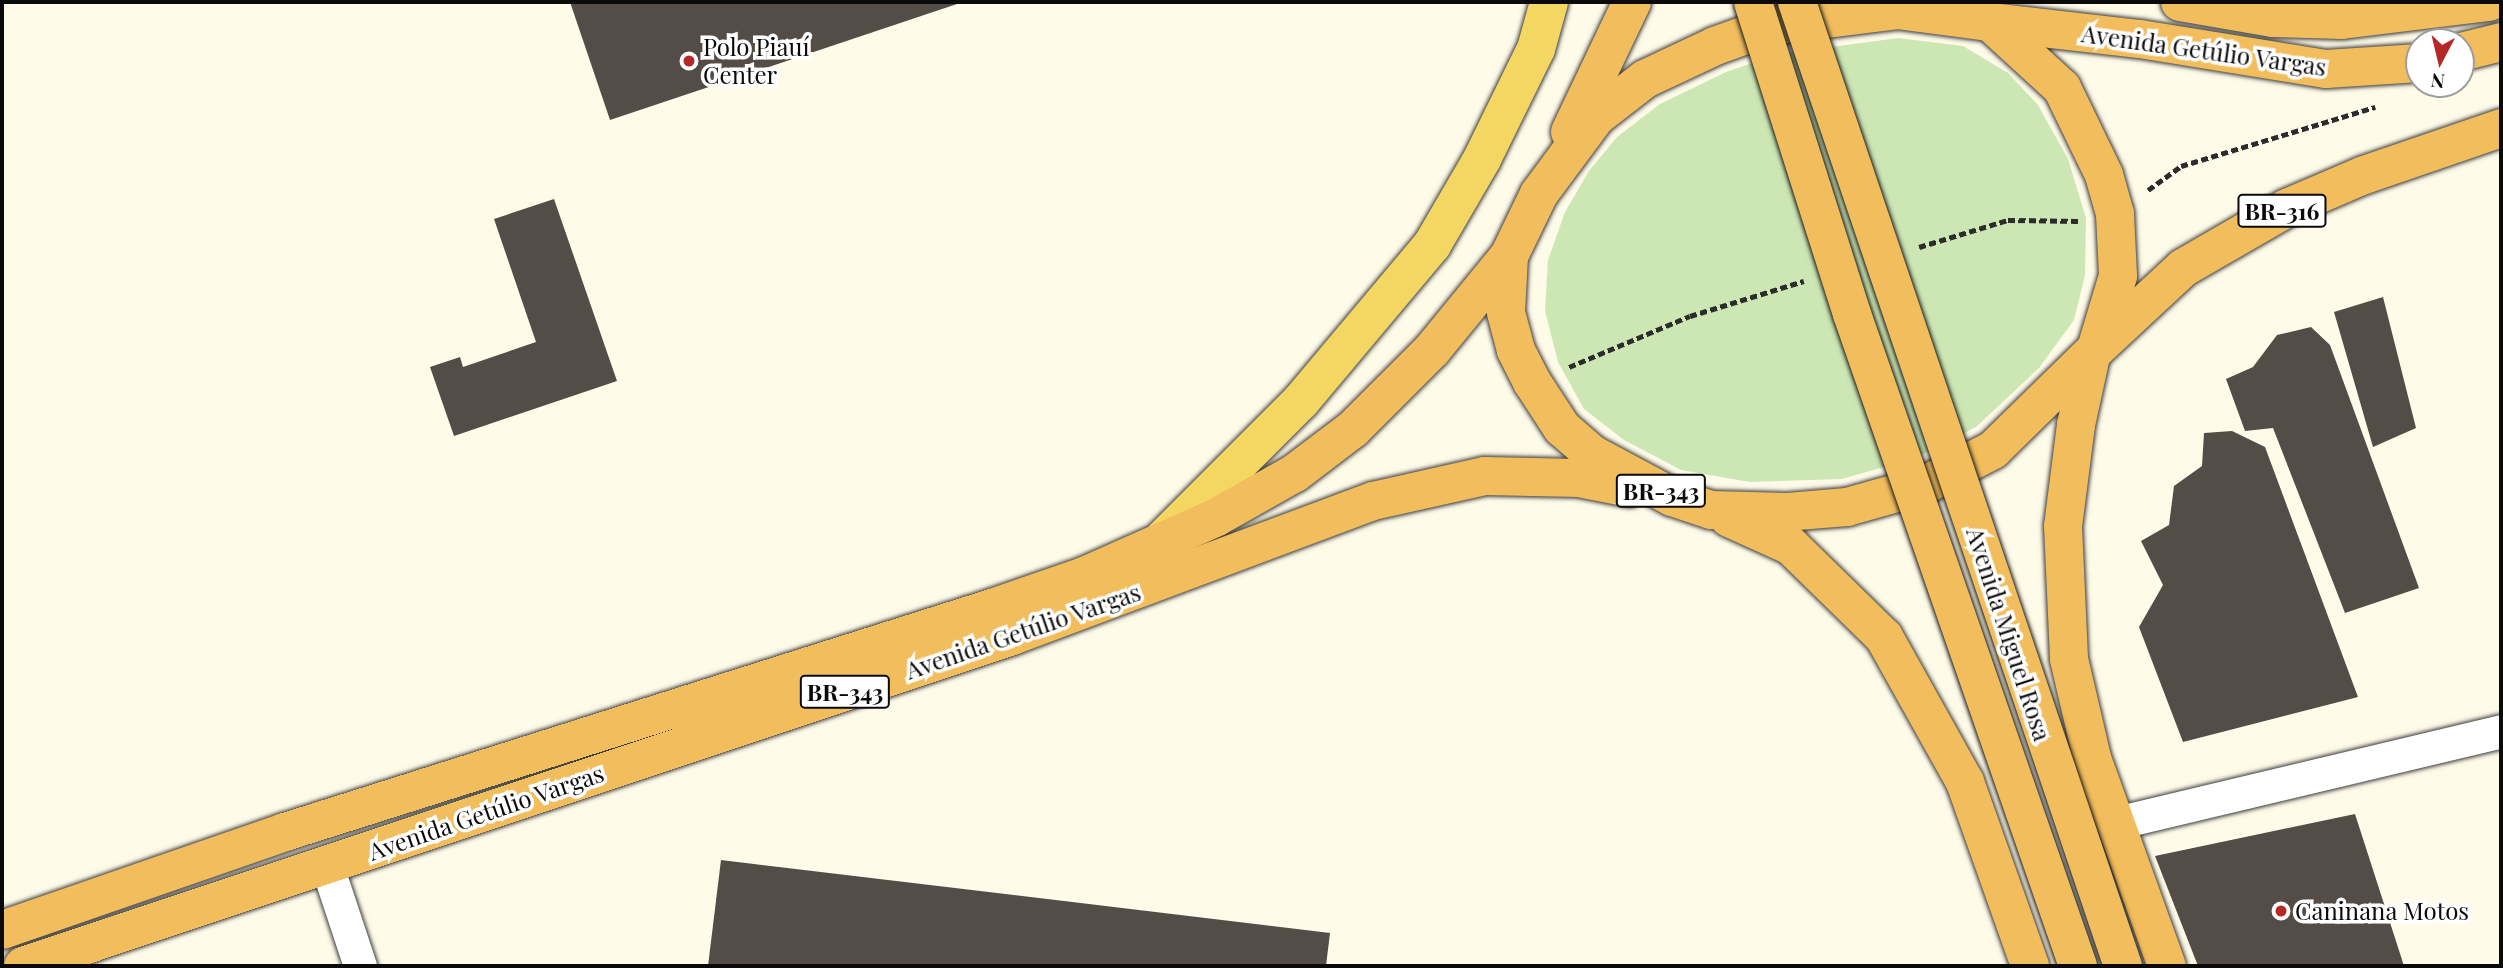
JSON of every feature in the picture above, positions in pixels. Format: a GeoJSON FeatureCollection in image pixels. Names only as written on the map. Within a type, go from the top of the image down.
{"type":"FeatureCollection","features":[{"type":"Feature","properties":{"kind":"highway","name":"BR-343"},"geometry":{"type":"LineString","coordinates":[[1539,194],[1596,117],[1645,79],[1715,46],[1772,26],[1831,15],[1897,10],[1977,13],[2062,88],[2104,175],[2115,214],[2118,276],[2093,353],[1993,450],[1925,485],[1847,507],[1788,512],[1711,510],[1672,497],[1592,454],[1562,428],[1516,350],[1506,312],[1509,256],[1539,194],[1632,2]]}},
{"type":"Feature","properties":{"kind":"highway","name":"Avenida Miguel Rosa"},"geometry":{"type":"LineString","coordinates":[[1754,2],[1852,314],[2078,966]]}},
{"type":"Feature","properties":{"kind":"highway","name":"Avenida Miguel Rosa"},"geometry":{"type":"LineString","coordinates":[[1797,2],[2123,966]]}},
{"type":"Feature","properties":{"kind":"highway"},"geometry":{"type":"LineString","coordinates":[[2180,2],[2273,18],[2342,20],[2489,2]]}},
{"type":"Feature","properties":{"kind":"highway","name":"Avenida Getúlio Vargas"},"geometry":{"type":"LineString","coordinates":[[1977,13],[2326,69],[2405,63]]}},
{"type":"Feature","properties":{"kind":"highway"},"geometry":{"type":"LineString","coordinates":[[2475,48],[2501,42]]}},
{"type":"Feature","properties":{"kind":"highway","name":"BR-316"},"geometry":{"type":"LineString","coordinates":[[2093,353],[2183,268],[2287,208],[2364,175],[2501,128]]}},
{"type":"Feature","properties":{"kind":"highway","name":"Avenida Getúlio Vargas"},"geometry":{"type":"LineString","coordinates":[[2,930],[285,832],[995,607],[1084,576],[1251,499],[1353,429],[1432,350],[1509,256]]}},
{"type":"Feature","properties":{"kind":"highway"},"geometry":{"type":"LineString","coordinates":[[2093,353],[2076,425],[2063,526],[2069,659],[2092,758],[2167,966]]}},
{"type":"Feature","properties":{"kind":"highway","name":"Avenida Getúlio Vargas"},"geometry":{"type":"LineString","coordinates":[[23,966],[1012,636],[1373,501],[1485,476],[1534,475],[1579,478],[1672,497]]}},
{"type":"Feature","properties":{"kind":"highway"},"geometry":{"type":"LineString","coordinates":[[1711,510],[1791,546],[1884,637],[1965,782],[2030,966]]}},
{"type":"Feature","properties":{"kind":"main road"},"geometry":{"type":"LineString","coordinates":[[1163,539],[1301,401],[1432,245],[1482,159],[1536,49],[1549,2]]}},
{"type":"Feature","properties":{"kind":"street"},"geometry":{"type":"LineString","coordinates":[[2116,823],[2501,731]]}},
{"type":"Feature","properties":{"kind":"street"},"geometry":{"type":"LineString","coordinates":[[327,866],[360,966]]}},
{"type":"Feature","properties":{"kind":"path"},"geometry":{"type":"LineString","coordinates":[[2181,166],[2385,104]]}},
{"type":"Feature","properties":{"kind":"green space"},"geometry":{"type":"Polygon","coordinates":[[[1898,38],[1963,46],[2008,73],[2038,105],[2068,159],[2086,218],[2085,275],[2074,320],[2039,368],[1976,427],[1915,458],[1842,479],[1750,482],[1681,470],[1624,440],[1584,409],[1558,362],[1545,311],[1548,260],[1565,212],[1589,171],[1617,137],[1660,104],[1726,72],[1779,54],[1898,38]]]}},
{"type":"Feature","properties":{"kind":"building","name":"Polo Piauí Center"},"geometry":{"type":"Polygon","coordinates":[[[570,2],[963,2],[610,120],[570,2]]]}},
{"type":"Feature","properties":{"kind":"building"},"geometry":{"type":"Polygon","coordinates":[[[554,199],[617,381],[454,436],[430,367],[460,357],[463,367],[536,342],[494,219],[554,199]]]}},
{"type":"Feature","properties":{"kind":"building"},"geometry":{"type":"Polygon","coordinates":[[[2383,297],[2416,428],[2373,447],[2334,312],[2383,297]]]}},
{"type":"Feature","properties":{"kind":"building"},"geometry":{"type":"Polygon","coordinates":[[[2311,327],[2330,345],[2419,588],[2345,613],[2273,428],[2245,431],[2226,379],[2253,367],[2277,335],[2311,327]]]}},
{"type":"Feature","properties":{"kind":"building"},"geometry":{"type":"Polygon","coordinates":[[[2232,431],[2265,447],[2358,697],[2183,742],[2139,627],[2163,585],[2141,541],[2169,525],[2174,486],[2202,466],[2204,433],[2232,431]]]}},
{"type":"Feature","properties":{"kind":"building","name":"Caninana Motos"},"geometry":{"type":"Polygon","coordinates":[[[2355,814],[2404,966],[2198,966],[2155,856],[2355,814]]]}},
{"type":"Feature","properties":{"kind":"building"},"geometry":{"type":"Polygon","coordinates":[[[721,860],[1330,933],[1326,966],[708,966],[721,860]]]}},
{"type":"Feature","properties":{"kind":"place","name":"Polo Piauí Center"},"geometry":{"type":"Point","coordinates":[689,61]}},
{"type":"Feature","properties":{"kind":"place","name":"Caninana Motos"},"geometry":{"type":"Point","coordinates":[2281,911]}}]}
